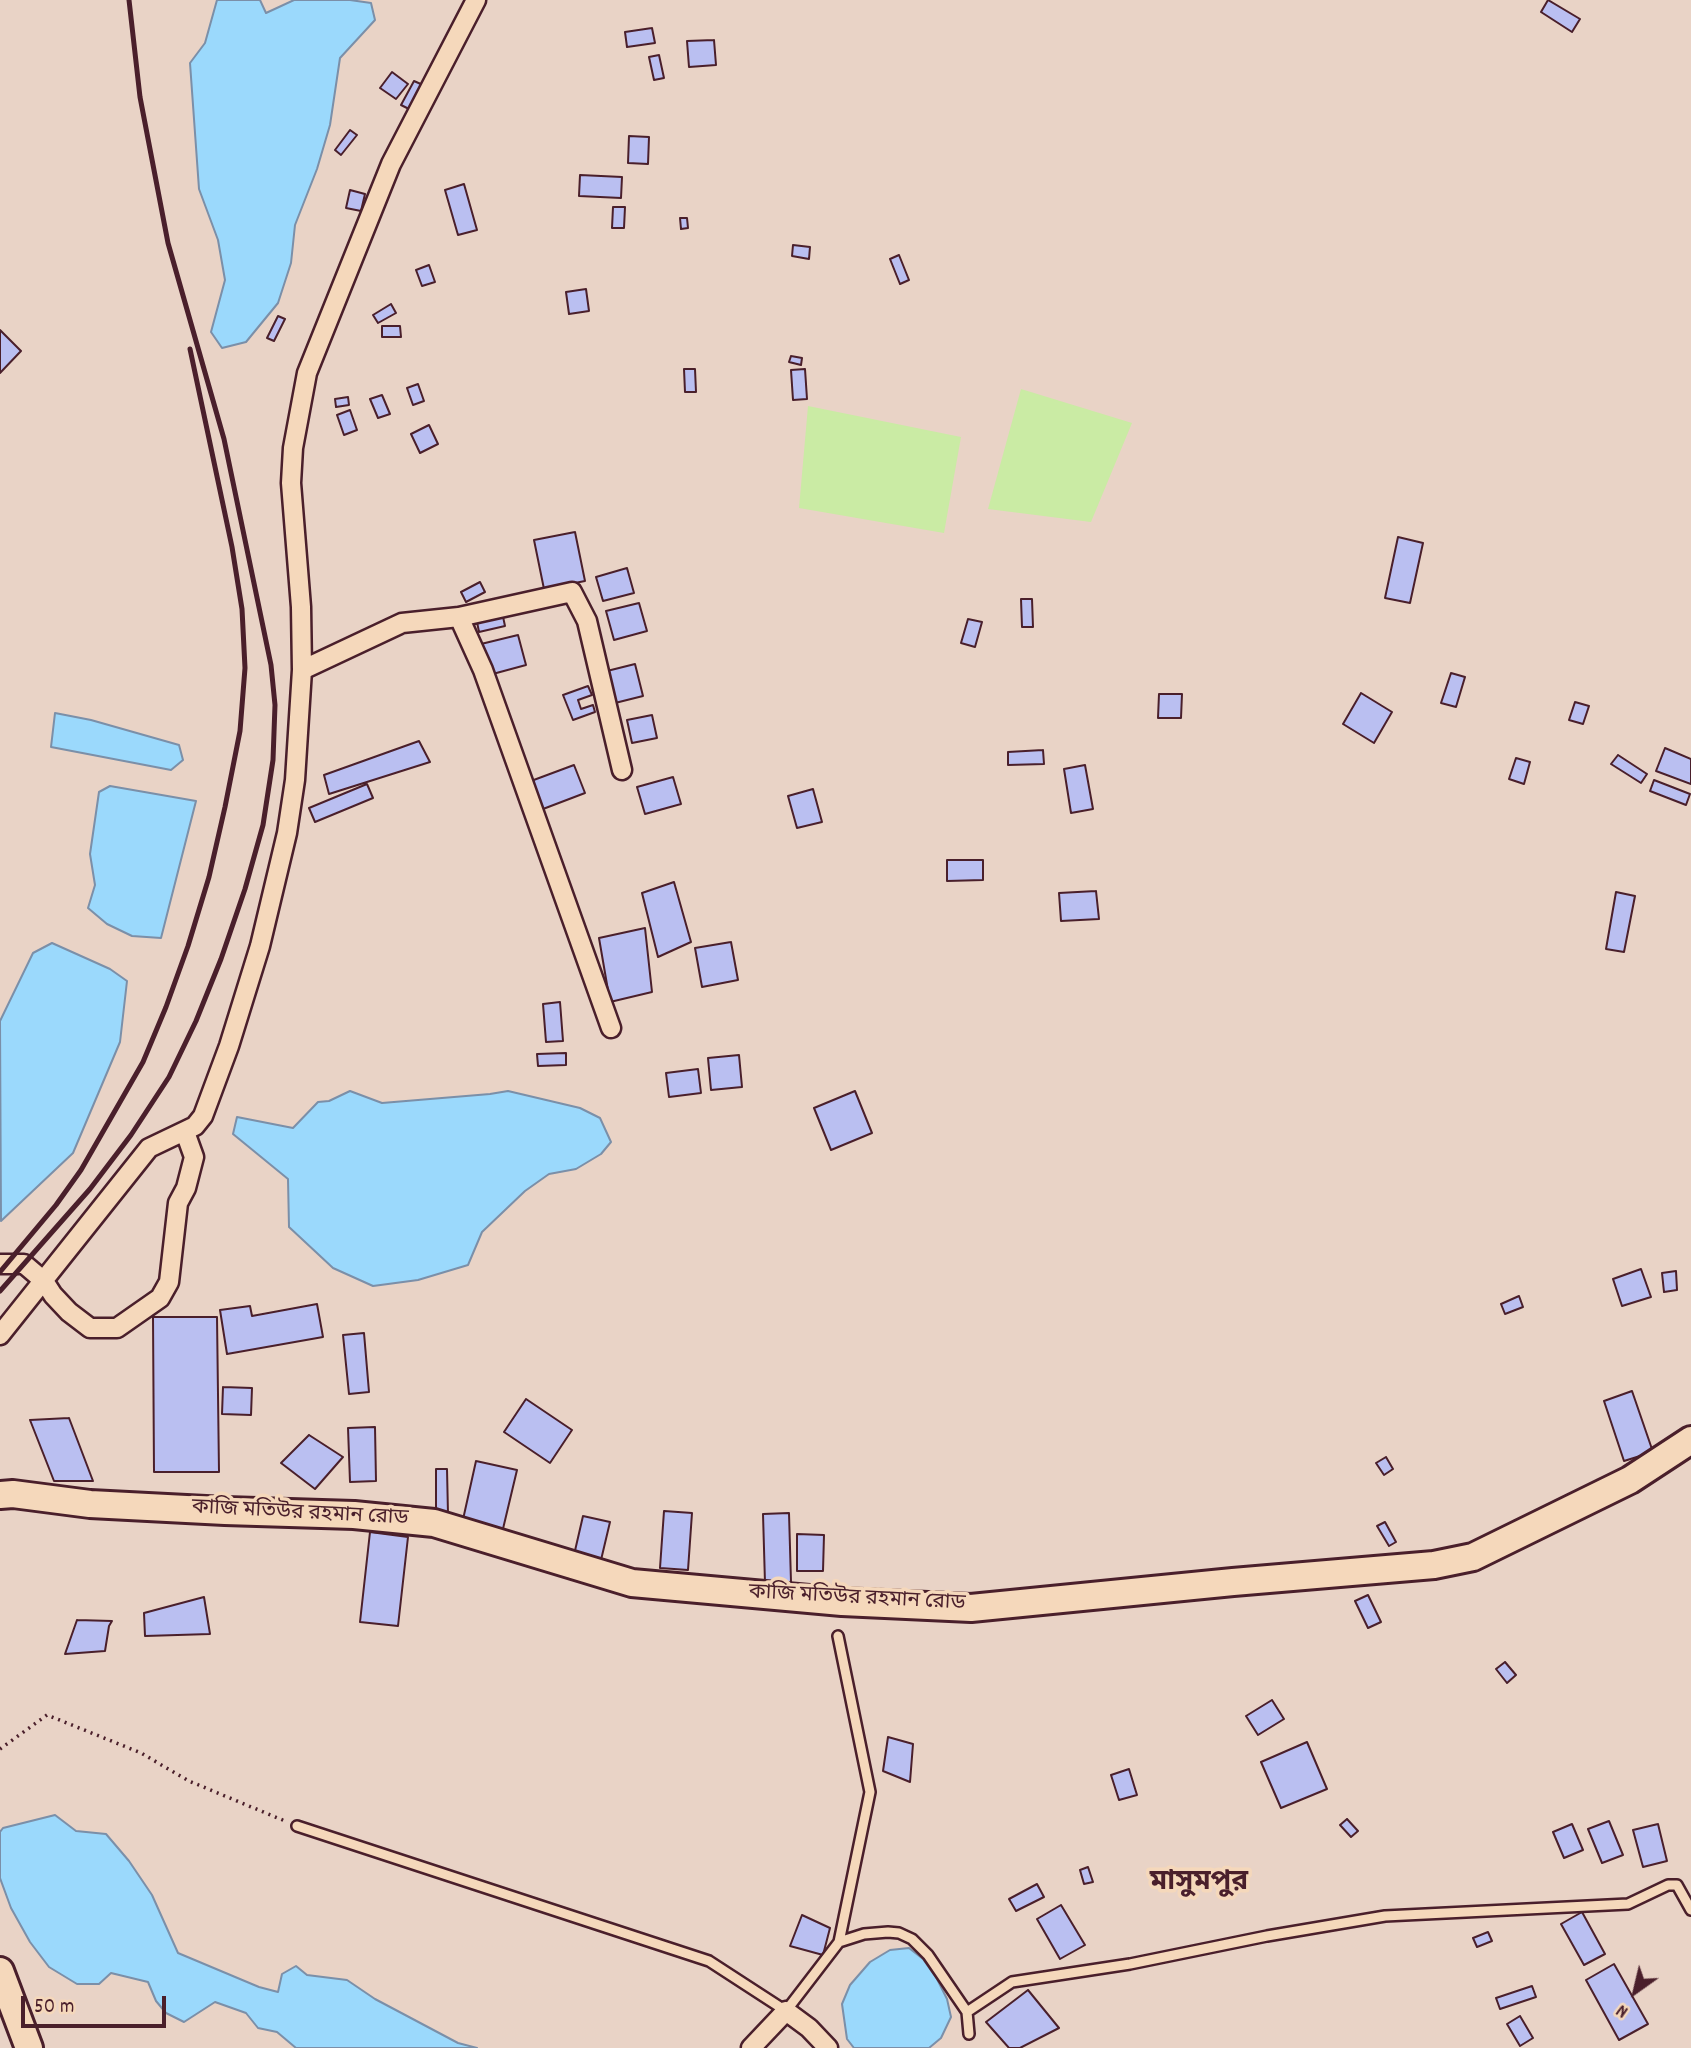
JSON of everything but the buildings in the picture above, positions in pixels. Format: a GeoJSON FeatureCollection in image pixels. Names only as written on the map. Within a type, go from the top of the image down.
{"type":"FeatureCollection","features":[{"type":"Feature","properties":{"kind":"main road","name":"কাজি মতিউর রহমান রোড"},"geometry":{"type":"LineString","coordinates":[[0,1495],[13,1494],[90,1504],[354,1515],[434,1523],[632,1583],[842,1602],[971,1608],[1434,1565],[1473,1557],[1630,1480],[1691,1440]]}},
{"type":"Feature","properties":{"kind":"main road"},"geometry":{"type":"LineString","coordinates":[[0,1970],[29,2048]]}},
{"type":"Feature","properties":{"kind":"street"},"geometry":{"type":"LineString","coordinates":[[0,1335],[149,1148],[195,1126],[203,1115],[229,1046],[260,946],[287,833],[295,780],[302,670],[301,607],[291,483],[293,448],[307,373],[391,164],[476,0]]}},
{"type":"Feature","properties":{"kind":"street"},"geometry":{"type":"LineString","coordinates":[[302,670],[402,624],[459,618],[572,592],[587,621],[622,770]]}},
{"type":"Feature","properties":{"kind":"street"},"geometry":{"type":"LineString","coordinates":[[459,618],[483,670],[611,1028]]}},
{"type":"Feature","properties":{"kind":"street"},"geometry":{"type":"LineString","coordinates":[[0,1264],[24,1264],[90,1328],[117,1328],[160,1298],[169,1282],[178,1203],[186,1188],[194,1157],[185,1132]]}},
{"type":"Feature","properties":{"kind":"street"},"geometry":{"type":"LineString","coordinates":[[751,2048],[786,2011],[809,2028],[828,2048]]}},
{"type":"Feature","properties":{"kind":"lane"},"geometry":{"type":"LineString","coordinates":[[297,1826],[709,1961],[786,2011],[839,1942],[870,1792],[838,1636]]}},
{"type":"Feature","properties":{"kind":"lane"},"geometry":{"type":"LineString","coordinates":[[967,2012],[1012,1982],[1130,1964],[1267,1936],[1385,1916],[1628,1905],[1668,1885],[1677,1885],[1691,1910]]}},
{"type":"Feature","properties":{"kind":"lane"},"geometry":{"type":"LineString","coordinates":[[839,1942],[864,1934],[888,1932],[900,1933],[912,1939],[928,1955],[967,2012],[969,2034]]}},
{"type":"Feature","properties":{"kind":"path"},"geometry":{"type":"LineString","coordinates":[[0,1749],[47,1715],[141,1753],[188,1781],[297,1826]]}},
{"type":"Feature","properties":{"kind":"green space"},"geometry":{"type":"Polygon","coordinates":[[[1021,389],[1132,423],[1091,522],[988,509],[1021,389]]]}},
{"type":"Feature","properties":{"kind":"green space"},"geometry":{"type":"Polygon","coordinates":[[[808,406],[961,437],[944,533],[799,508],[808,406]]]}},
{"type":"Feature","properties":{"kind":"water"},"geometry":{"type":"Polygon","coordinates":[[[217,0],[260,0],[266,13],[294,0],[350,0],[371,3],[375,20],[340,58],[330,125],[317,169],[295,225],[291,263],[278,303],[246,342],[222,348],[211,332],[225,280],[218,240],[199,189],[190,63],[205,43],[217,0]]]}},
{"type":"Feature","properties":{"kind":"water"},"geometry":{"type":"Polygon","coordinates":[[[55,713],[91,720],[179,745],[183,760],[171,770],[51,747],[55,713]]]}},
{"type":"Feature","properties":{"kind":"water"},"geometry":{"type":"Polygon","coordinates":[[[110,786],[196,801],[161,938],[132,936],[107,924],[88,908],[95,885],[90,854],[99,792],[110,786]]]}},
{"type":"Feature","properties":{"kind":"water"},"geometry":{"type":"Polygon","coordinates":[[[52,943],[110,969],[127,981],[120,1042],[73,1153],[1,1221],[0,1021],[33,953],[52,943]]]}},
{"type":"Feature","properties":{"kind":"water"},"geometry":{"type":"Polygon","coordinates":[[[350,1091],[382,1103],[508,1091],[580,1108],[600,1118],[611,1142],[601,1154],[576,1169],[549,1174],[525,1191],[482,1232],[468,1265],[418,1280],[373,1286],[333,1268],[289,1227],[288,1179],[233,1134],[237,1117],[293,1128],[318,1102],[329,1101],[350,1091]]]}},
{"type":"Feature","properties":{"kind":"water"},"geometry":{"type":"Polygon","coordinates":[[[55,1815],[76,1831],[106,1834],[129,1861],[152,1895],[178,1953],[259,1987],[278,1992],[282,1974],[296,1966],[307,1975],[347,1980],[375,1999],[458,2043],[477,2048],[296,2048],[277,2032],[258,2028],[246,2013],[215,2002],[184,2022],[166,2013],[156,2001],[148,1982],[111,1973],[99,1984],[77,1984],[49,1967],[30,1942],[11,1908],[0,1878],[0,1832],[3,1828],[55,1815]]]}},
{"type":"Feature","properties":{"kind":"water"},"geometry":{"type":"Polygon","coordinates":[[[909,1948],[923,1959],[947,1999],[951,2017],[941,2038],[929,2048],[854,2048],[847,2039],[842,2004],[850,1985],[870,1962],[890,1950],[909,1948]]]}},
{"type":"Feature","properties":{"kind":"railway"},"geometry":{"type":"LineString","coordinates":[[0,1291],[90,1189],[131,1135],[169,1077],[196,1021],[245,889],[263,825],[273,760],[275,705],[271,665],[224,439],[168,243],[140,97],[129,0]]}},
{"type":"Feature","properties":{"kind":"railway"},"geometry":{"type":"LineString","coordinates":[[0,1272],[56,1205],[81,1170],[143,1062],[188,946],[209,877],[225,807],[240,731],[245,668],[242,609],[232,547],[190,349]]}},
{"type":"Feature","properties":{"kind":"district","name":"মাসুমপুর"},"geometry":{"type":"Point","coordinates":[1199,1885]}}]}
